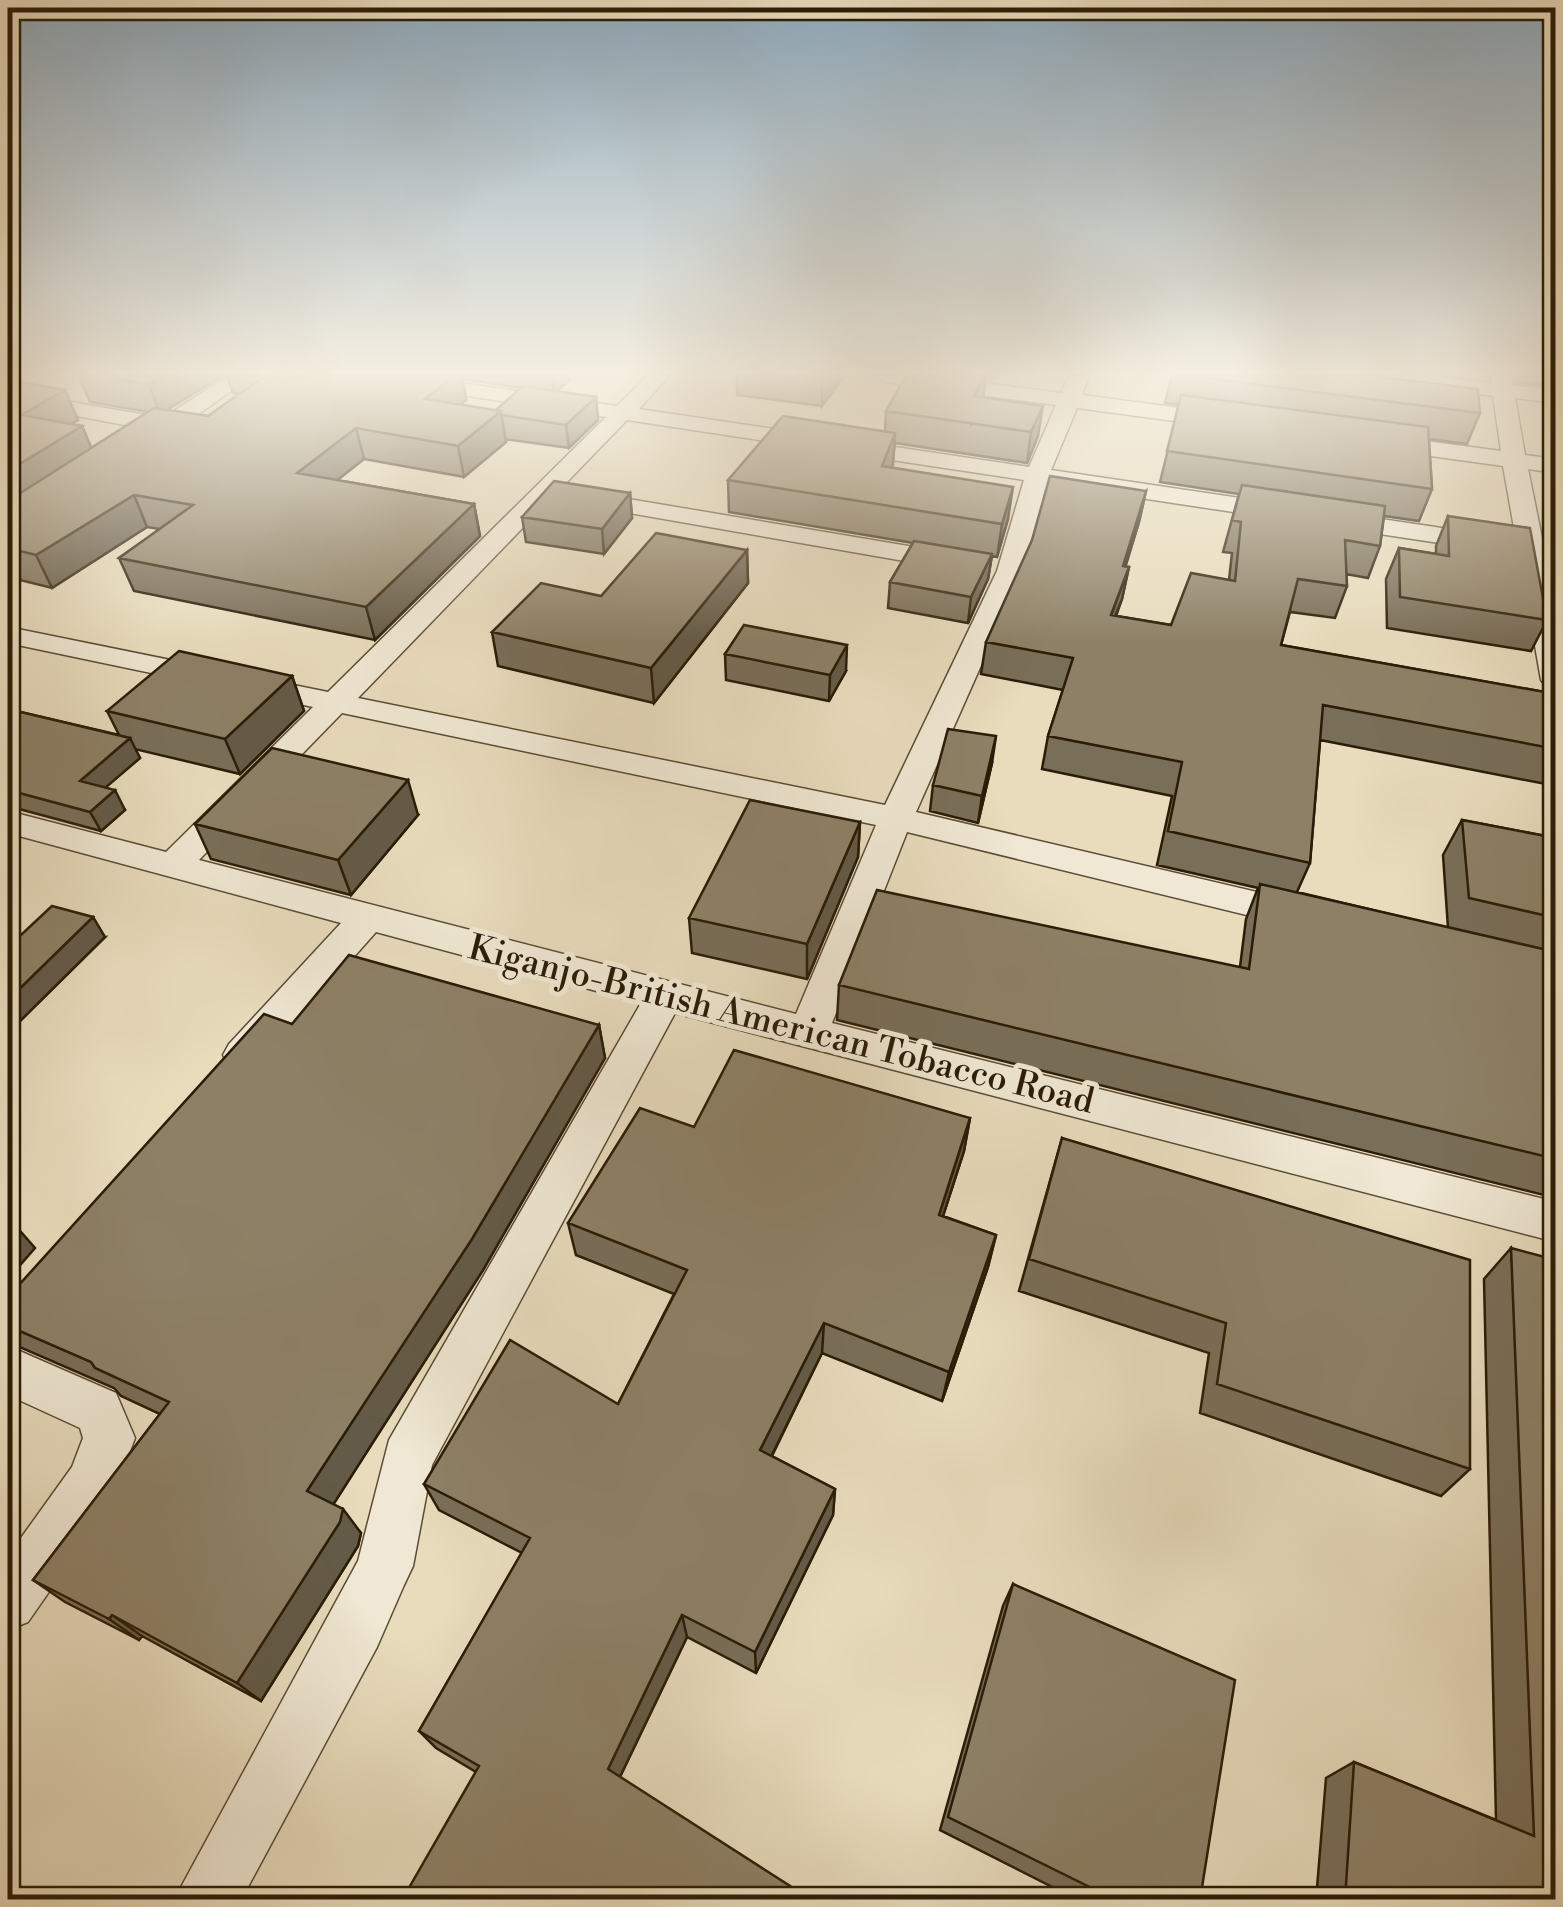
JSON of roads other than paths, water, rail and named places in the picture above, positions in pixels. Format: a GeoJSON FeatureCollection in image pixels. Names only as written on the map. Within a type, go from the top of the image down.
{"type":"FeatureCollection","features":[{"type":"Feature","properties":{"kind":"street"},"geometry":{"type":"LineString","coordinates":[[173,866],[571,465]]}},
{"type":"Feature","properties":{"kind":"street"},"geometry":{"type":"LineString","coordinates":[[964,465],[1545,551]]}},
{"type":"Feature","properties":{"kind":"street"},"geometry":{"type":"LineString","coordinates":[[808,1033],[896,818],[1010,571],[1042,465]]}},
{"type":"Feature","properties":{"kind":"street"},"geometry":{"type":"LineString","coordinates":[[1514,465],[1545,551],[1555,668]]}},
{"type":"Feature","properties":{"kind":"street"},"geometry":{"type":"LineString","coordinates":[[544,492],[1010,571]]}},
{"type":"Feature","properties":{"kind":"street"},"geometry":{"type":"LineString","coordinates":[[8,635],[896,818],[1342,925]]}},
{"type":"Feature","properties":{"kind":"street","name":"Kiganjo-British American Tobacco Road"},"geometry":{"type":"LineString","coordinates":[[8,822],[664,996],[1556,1222]]}},
{"type":"Feature","properties":{"kind":"street"},"geometry":{"type":"LineString","coordinates":[[221,1080],[368,918]]}},
{"type":"Feature","properties":{"kind":"street"},"geometry":{"type":"LineString","coordinates":[[206,1900],[358,1627],[385,1566],[406,1458],[664,996]]}},
{"type":"Feature","properties":{"kind":"street"},"geometry":{"type":"LineString","coordinates":[[8,1370],[98,1411],[109,1438],[90,1485],[8,1602]]}}]}
